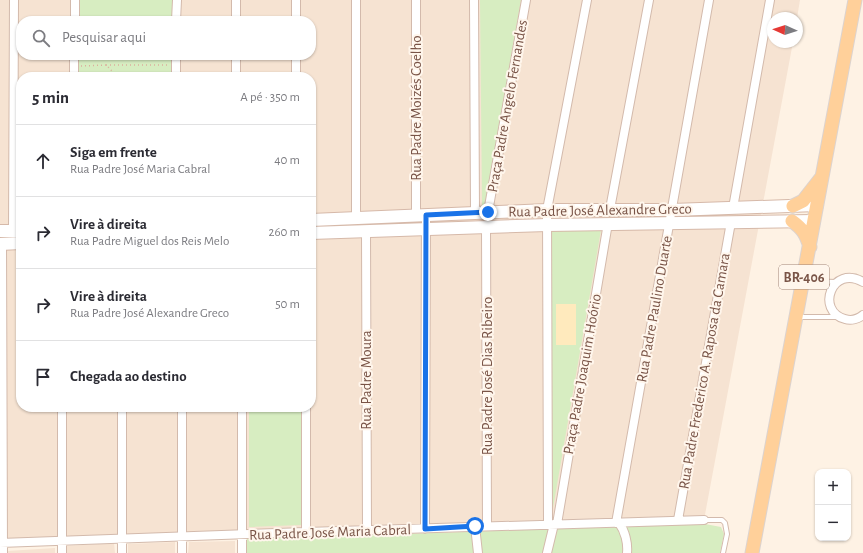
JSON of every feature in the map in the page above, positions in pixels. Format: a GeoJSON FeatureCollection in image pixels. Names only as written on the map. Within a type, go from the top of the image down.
{"type":"FeatureCollection","features":[{"type":"Feature","properties":{"kind":"main road","name":"BR-406"},"geometry":{"type":"LineString","coordinates":[[752,553],[804,281],[855,0]]}},
{"type":"Feature","properties":{"kind":"main road"},"geometry":{"type":"LineString","coordinates":[[793,206],[803,201],[823,174]]}},
{"type":"Feature","properties":{"kind":"main road"},"geometry":{"type":"LineString","coordinates":[[792,221],[800,227],[810,247]]}},
{"type":"Feature","properties":{"kind":"street"},"geometry":{"type":"LineString","coordinates":[[14,0],[16,154]]}},
{"type":"Feature","properties":{"kind":"street"},"geometry":{"type":"LineString","coordinates":[[75,0],[75,16]]}},
{"type":"Feature","properties":{"kind":"street"},"geometry":{"type":"LineString","coordinates":[[176,0],[176,16]]}},
{"type":"Feature","properties":{"kind":"street"},"geometry":{"type":"LineString","coordinates":[[236,0],[236,16]]}},
{"type":"Feature","properties":{"kind":"street"},"geometry":{"type":"LineString","coordinates":[[296,0],[296,16]]}},
{"type":"Feature","properties":{"kind":"street"},"geometry":{"type":"LineString","coordinates":[[356,0],[356,218]]}},
{"type":"Feature","properties":{"kind":"street","name":"Rua Padre Moizés Coelho"},"geometry":{"type":"LineString","coordinates":[[416,0],[421,215],[426,229],[425,529]]}},
{"type":"Feature","properties":{"kind":"street","name":"Praça Padre Angelo Fernandes"},"geometry":{"type":"LineString","coordinates":[[474,0],[475,213]]}},
{"type":"Feature","properties":{"kind":"street","name":"Praça Padre Angelo Fernandes"},"geometry":{"type":"LineString","coordinates":[[488,212],[526,0]]}},
{"type":"Feature","properties":{"kind":"street","name":"Praça Padre Joaquim Hoório"},"geometry":{"type":"LineString","coordinates":[[553,524],[547,210],[587,0]]}},
{"type":"Feature","properties":{"kind":"street"},"geometry":{"type":"LineString","coordinates":[[610,209],[649,0]]}},
{"type":"Feature","properties":{"kind":"street","name":"Rua Padre Paulino Duarte"},"geometry":{"type":"LineString","coordinates":[[617,523],[709,0]]}},
{"type":"Feature","properties":{"kind":"street"},"geometry":{"type":"LineString","coordinates":[[733,208],[770,0]]}},
{"type":"Feature","properties":{"kind":"street"},"geometry":{"type":"LineString","coordinates":[[74,60],[74,72]]}},
{"type":"Feature","properties":{"kind":"street"},"geometry":{"type":"LineString","coordinates":[[176,60],[176,72]]}},
{"type":"Feature","properties":{"kind":"street"},"geometry":{"type":"LineString","coordinates":[[236,60],[236,72]]}},
{"type":"Feature","properties":{"kind":"street"},"geometry":{"type":"LineString","coordinates":[[296,60],[296,72]]}},
{"type":"Feature","properties":{"kind":"street","name":"Rua Padre José Alexandre Greco"},"geometry":{"type":"LineString","coordinates":[[316,220],[547,210],[672,210],[817,205]]}},
{"type":"Feature","properties":{"kind":"street","name":"Rua Padre José Alexandre Greco"},"geometry":{"type":"LineString","coordinates":[[316,233],[547,224],[814,221]]}},
{"type":"Feature","properties":{"kind":"street","name":"Rua Padre Frederico A. Raposa da Camara"},"geometry":{"type":"LineString","coordinates":[[678,520],[731,222]]}},
{"type":"Feature","properties":{"kind":"street","name":"Praça Padre Joaquim Hoório"},"geometry":{"type":"LineString","coordinates":[[553,524],[608,223]]}},
{"type":"Feature","properties":{"kind":"street","name":"Rua Padre José Dias Ribeiro"},"geometry":{"type":"LineString","coordinates":[[486,227],[487,526]]}},
{"type":"Feature","properties":{"kind":"street"},"geometry":{"type":"LineString","coordinates":[[0,231],[16,231]]}},
{"type":"Feature","properties":{"kind":"street","name":"Rua Padre Moura"},"geometry":{"type":"LineString","coordinates":[[366,231],[367,530]]}},
{"type":"Feature","properties":{"kind":"street"},"geometry":{"type":"LineString","coordinates":[[3,553],[1,543],[1,244],[16,243]]}},
{"type":"Feature","properties":{"kind":"street"},"geometry":{"type":"LineString","coordinates":[[863,282],[856,278],[843,278],[832,287],[829,300],[834,313],[840,317],[847,320],[854,320],[863,316]]}},
{"type":"Feature","properties":{"kind":"street"},"geometry":{"type":"LineString","coordinates":[[62,412],[62,553]]}},
{"type":"Feature","properties":{"kind":"street"},"geometry":{"type":"LineString","coordinates":[[122,412],[122,553]]}},
{"type":"Feature","properties":{"kind":"street"},"geometry":{"type":"LineString","coordinates":[[182,412],[182,553]]}},
{"type":"Feature","properties":{"kind":"street"},"geometry":{"type":"LineString","coordinates":[[242,412],[242,553]]}},
{"type":"Feature","properties":{"kind":"street"},"geometry":{"type":"LineString","coordinates":[[306,412],[306,532]]}},
{"type":"Feature","properties":{"kind":"street","name":"Rua Padre José Maria Cabral"},"geometry":{"type":"LineString","coordinates":[[1,543],[425,529],[475,526],[704,520]]}},
{"type":"Feature","properties":{"kind":"street"},"geometry":{"type":"LineString","coordinates":[[617,523],[623,529],[627,553]]}},
{"type":"Feature","properties":{"kind":"street"},"geometry":{"type":"LineString","coordinates":[[547,553],[553,524]]}},
{"type":"Feature","properties":{"kind":"street"},"geometry":{"type":"LineString","coordinates":[[475,526],[478,553]]}},
{"type":"Feature","properties":{"kind":"lane"},"geometry":{"type":"LineString","coordinates":[[804,281],[837,282]]}},
{"type":"Feature","properties":{"kind":"lane"},"geometry":{"type":"LineString","coordinates":[[797,317],[840,317]]}},
{"type":"Feature","properties":{"kind":"lane","name":"Rua Padre José Maria Cabral"},"geometry":{"type":"LineString","coordinates":[[704,520],[718,520],[725,523],[727,534],[723,553]]}},
{"type":"Feature","properties":{"kind":"path"},"geometry":{"type":"LineString","coordinates":[[106,65],[113,72]]}},
{"type":"Feature","properties":{"kind":"path"},"geometry":{"type":"LineString","coordinates":[[79,66],[170,65]]}},
{"type":"Feature","properties":{"kind":"shaded area"},"geometry":{"type":"Polygon","coordinates":[[[0,0],[800,0],[798,12],[767,12],[767,48],[792,48],[704,520],[0,543],[0,0]]]}},
{"type":"Feature","properties":{"kind":"shaded area"},"geometry":{"type":"Polygon","coordinates":[[[235,541],[235,553],[188,553],[189,542],[235,541]]]}},
{"type":"Feature","properties":{"kind":"shaded area"},"geometry":{"type":"Polygon","coordinates":[[[175,542],[175,553],[128,553],[128,544],[175,542]]]}},
{"type":"Feature","properties":{"kind":"shaded area"},"geometry":{"type":"Polygon","coordinates":[[[114,543],[115,553],[67,553],[67,546],[114,543]]]}},
{"type":"Feature","properties":{"kind":"shaded area"},"geometry":{"type":"Polygon","coordinates":[[[55,548],[55,553],[7,553],[7,551],[55,548]]]}},
{"type":"Feature","properties":{"kind":"green space"},"geometry":{"type":"Polygon","coordinates":[[[78,0],[172,0],[172,16],[78,16],[78,0]]]}},
{"type":"Feature","properties":{"kind":"green space"},"geometry":{"type":"Polygon","coordinates":[[[480,0],[521,0],[485,206],[482,206],[480,0]]]}},
{"type":"Feature","properties":{"kind":"green space"},"geometry":{"type":"Polygon","coordinates":[[[78,60],[172,60],[172,72],[78,72],[78,60]]]}},
{"type":"Feature","properties":{"kind":"green space"},"geometry":{"type":"Polygon","coordinates":[[[601,230],[552,514],[552,231],[601,230]]]}},
{"type":"Feature","properties":{"kind":"green space"},"geometry":{"type":"Polygon","coordinates":[[[249,412],[301,412],[301,525],[249,527],[249,412]]]}},
{"type":"Feature","properties":{"kind":"green space"},"geometry":{"type":"Polygon","coordinates":[[[705,524],[721,527],[724,534],[720,553],[247,553],[247,539],[705,524]]]}},
{"type":"Feature","properties":{"kind":"sand"},"geometry":{"type":"Polygon","coordinates":[[[556,304],[576,304],[576,345],[556,345],[556,304]]]}},
{"type":"Feature","properties":{"kind":"route"},"geometry":{"type":"LineString","coordinates":[[475,526],[425,529],[426,215],[488,212]]}}]}
